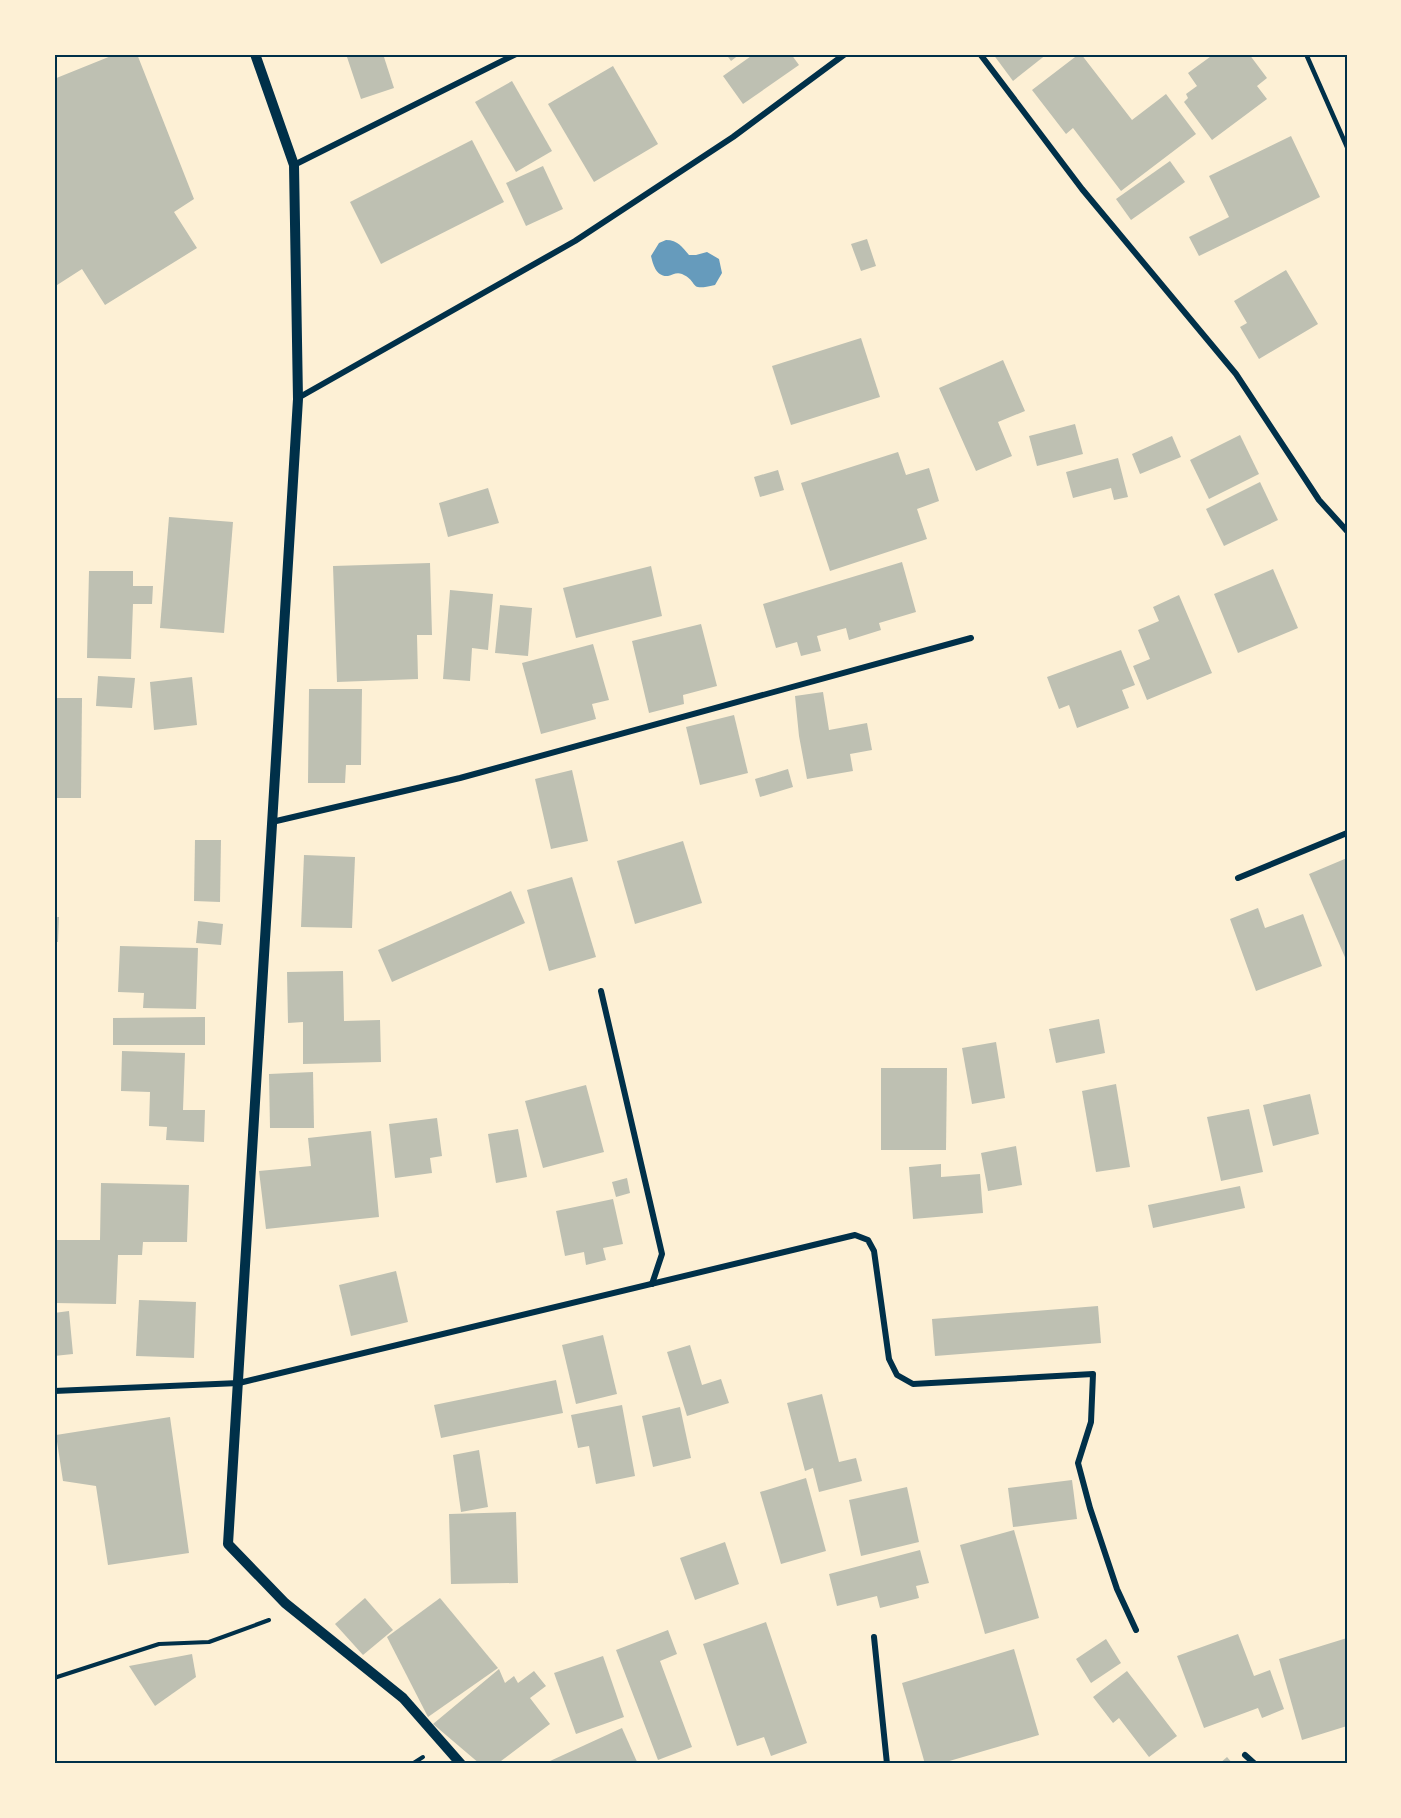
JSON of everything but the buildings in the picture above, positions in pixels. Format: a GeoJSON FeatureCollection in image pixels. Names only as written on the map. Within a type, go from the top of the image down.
{"type":"FeatureCollection","features":[{"type":"Feature","properties":{"kind":"street"},"geometry":{"type":"LineString","coordinates":[[255,54],[294,165],[298,399],[228,1544],[285,1603],[403,1698],[461,1764]]}},
{"type":"Feature","properties":{"kind":"street"},"geometry":{"type":"LineString","coordinates":[[294,165],[516,54]]}},
{"type":"Feature","properties":{"kind":"street"},"geometry":{"type":"LineString","coordinates":[[298,399],[575,241],[733,136],[845,54]]}},
{"type":"Feature","properties":{"kind":"street"},"geometry":{"type":"LineString","coordinates":[[980,54],[1082,189],[1236,374],[1319,500],[1347,531]]}},
{"type":"Feature","properties":{"kind":"street"},"geometry":{"type":"LineString","coordinates":[[272,822],[460,778],[971,638]]}},
{"type":"Feature","properties":{"kind":"street"},"geometry":{"type":"LineString","coordinates":[[1238,878],[1347,833]]}},
{"type":"Feature","properties":{"kind":"street"},"geometry":{"type":"LineString","coordinates":[[601,991],[662,1254],[652,1284]]}},
{"type":"Feature","properties":{"kind":"street"},"geometry":{"type":"LineString","coordinates":[[54,1390],[239,1383],[855,1234],[868,1240],[874,1251],[889,1359],[897,1375],[913,1384],[1093,1374],[1091,1422],[1078,1463],[1090,1508],[1114,1579],[1136,1630]]}},
{"type":"Feature","properties":{"kind":"street"},"geometry":{"type":"LineString","coordinates":[[874,1636],[886,1764]]}},
{"type":"Feature","properties":{"kind":"street"},"geometry":{"type":"LineString","coordinates":[[1245,1755],[1255,1764]]}},
{"type":"Feature","properties":{"kind":"lane"},"geometry":{"type":"LineString","coordinates":[[1306,54],[1347,144]]}},
{"type":"Feature","properties":{"kind":"path"},"geometry":{"type":"LineString","coordinates":[[54,1678],[159,1644],[208,1642],[295,1611]]}},
{"type":"Feature","properties":{"kind":"water"},"geometry":{"type":"Polygon","coordinates":[[[666,240],[677,243],[689,255],[707,252],[719,259],[722,273],[715,285],[697,287],[682,274],[664,276],[658,272],[651,256],[659,243],[666,240]]]}}]}
